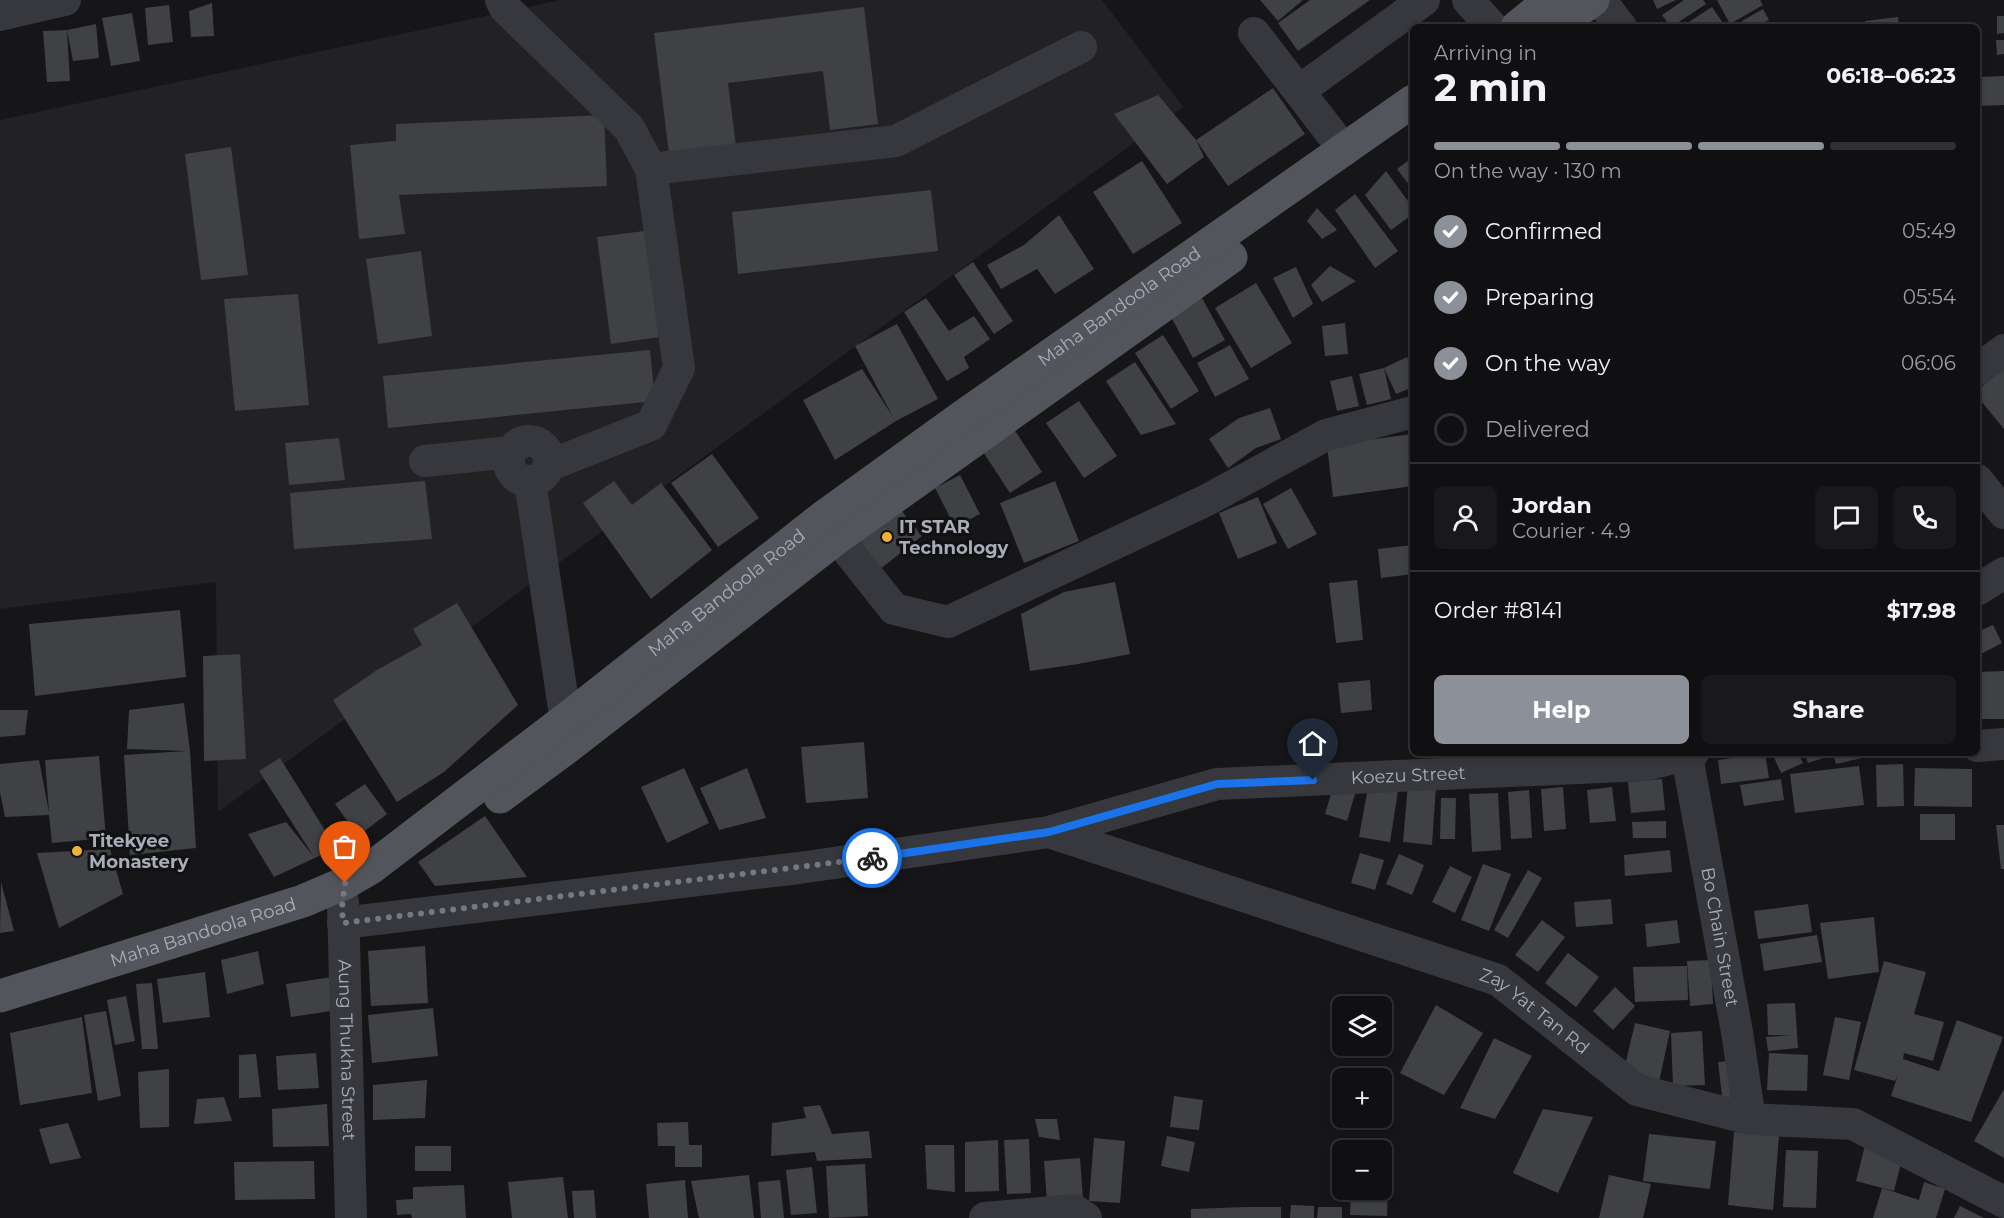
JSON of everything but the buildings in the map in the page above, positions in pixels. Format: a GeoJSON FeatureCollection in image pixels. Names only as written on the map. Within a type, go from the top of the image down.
{"type":"FeatureCollection","features":[{"type":"Feature","properties":{"kind":"main road"},"geometry":{"type":"LineString","coordinates":[[1521,24],[1550,0]]}},
{"type":"Feature","properties":{"kind":"main road"},"geometry":{"type":"LineString","coordinates":[[1559,24],[1593,0]]}},
{"type":"Feature","properties":{"kind":"main road","name":"Maha Bandoola Road"},"geometry":{"type":"LineString","coordinates":[[0,1020],[270,936],[308,923],[343,904],[371,868],[568,732],[830,528],[962,417],[1410,103]]}},
{"type":"Feature","properties":{"kind":"main road","name":"Maha Bandoola Road"},"geometry":{"type":"LineString","coordinates":[[830,528],[1410,130]]}},
{"type":"Feature","properties":{"kind":"main road","name":"Maha Bandoola Road"},"geometry":{"type":"LineString","coordinates":[[0,996],[266,913],[343,904]]}},
{"type":"Feature","properties":{"kind":"street"},"geometry":{"type":"LineString","coordinates":[[0,15],[65,0]]}},
{"type":"Feature","properties":{"kind":"street"},"geometry":{"type":"LineString","coordinates":[[425,461],[511,452],[509,459],[512,472],[517,477],[539,473],[651,425],[680,368],[651,169],[629,128],[505,8],[501,0]]}},
{"type":"Feature","properties":{"kind":"street"},"geometry":{"type":"LineString","coordinates":[[1299,92],[1424,0]]}},
{"type":"Feature","properties":{"kind":"street"},"geometry":{"type":"LineString","coordinates":[[1468,0],[1489,24]]}},
{"type":"Feature","properties":{"kind":"street"},"geometry":{"type":"LineString","coordinates":[[1600,0],[1619,24]]}},
{"type":"Feature","properties":{"kind":"street"},"geometry":{"type":"LineString","coordinates":[[1254,33],[1344,150]]}},
{"type":"Feature","properties":{"kind":"street"},"geometry":{"type":"LineString","coordinates":[[651,169],[896,141],[1081,47]]}},
{"type":"Feature","properties":{"kind":"street"},"geometry":{"type":"LineString","coordinates":[[1980,368],[2004,350]]}},
{"type":"Feature","properties":{"kind":"street"},"geometry":{"type":"LineString","coordinates":[[830,528],[894,609],[948,622],[1207,500],[1326,435],[1410,413]]}},
{"type":"Feature","properties":{"kind":"street"},"geometry":{"type":"LineString","coordinates":[[539,473],[568,732]]}},
{"type":"Feature","properties":{"kind":"street"},"geometry":{"type":"LineString","coordinates":[[1980,484],[2004,513]]}},
{"type":"Feature","properties":{"kind":"street"},"geometry":{"type":"LineString","coordinates":[[1980,588],[2004,573]]}},
{"type":"Feature","properties":{"kind":"street"},"geometry":{"type":"LineString","coordinates":[[1980,746],[2004,744]]}},
{"type":"Feature","properties":{"kind":"street","name":"Koezu Street"},"geometry":{"type":"LineString","coordinates":[[343,904],[799,868],[1049,832],[1217,784],[1646,765],[1682,756]]}},
{"type":"Feature","properties":{"kind":"street","name":"Bo Chain Street"},"geometry":{"type":"LineString","coordinates":[[1690,756],[1735,1021],[1749,1119]]}},
{"type":"Feature","properties":{"kind":"street","name":"Zay Yat Tan Rd"},"geometry":{"type":"LineString","coordinates":[[1049,832],[1498,980],[1636,1090],[1749,1119],[1853,1124],[2004,1202]]}},
{"type":"Feature","properties":{"kind":"street","name":"Aung Thukha Street"},"geometry":{"type":"LineString","coordinates":[[343,904],[351,1218]]}},
{"type":"Feature","properties":{"kind":"street"},"geometry":{"type":"LineString","coordinates":[[985,1218],[1074,1210],[1086,1218]]}},
{"type":"Feature","properties":{"kind":"shaded area"},"geometry":{"type":"Polygon","coordinates":[[[560,0],[1102,0],[1183,107],[218,812],[216,582],[0,609],[0,120],[560,0]]]}},
{"type":"Feature","properties":{"kind":"way so far"},"geometry":{"type":"LineString","coordinates":[[345,883],[343,923],[872,858]]}},
{"type":"Feature","properties":{"kind":"place","name":"IT STAR Technology"},"geometry":{"type":"Point","coordinates":[887,537]}},
{"type":"Feature","properties":{"kind":"place","name":"Titekyee Monastery"},"geometry":{"type":"Point","coordinates":[77,851]}},
{"type":"Feature","properties":{"kind":"route"},"geometry":{"type":"LineString","coordinates":[[872,858],[1049,832],[1217,784],[1313,780]]}}]}
